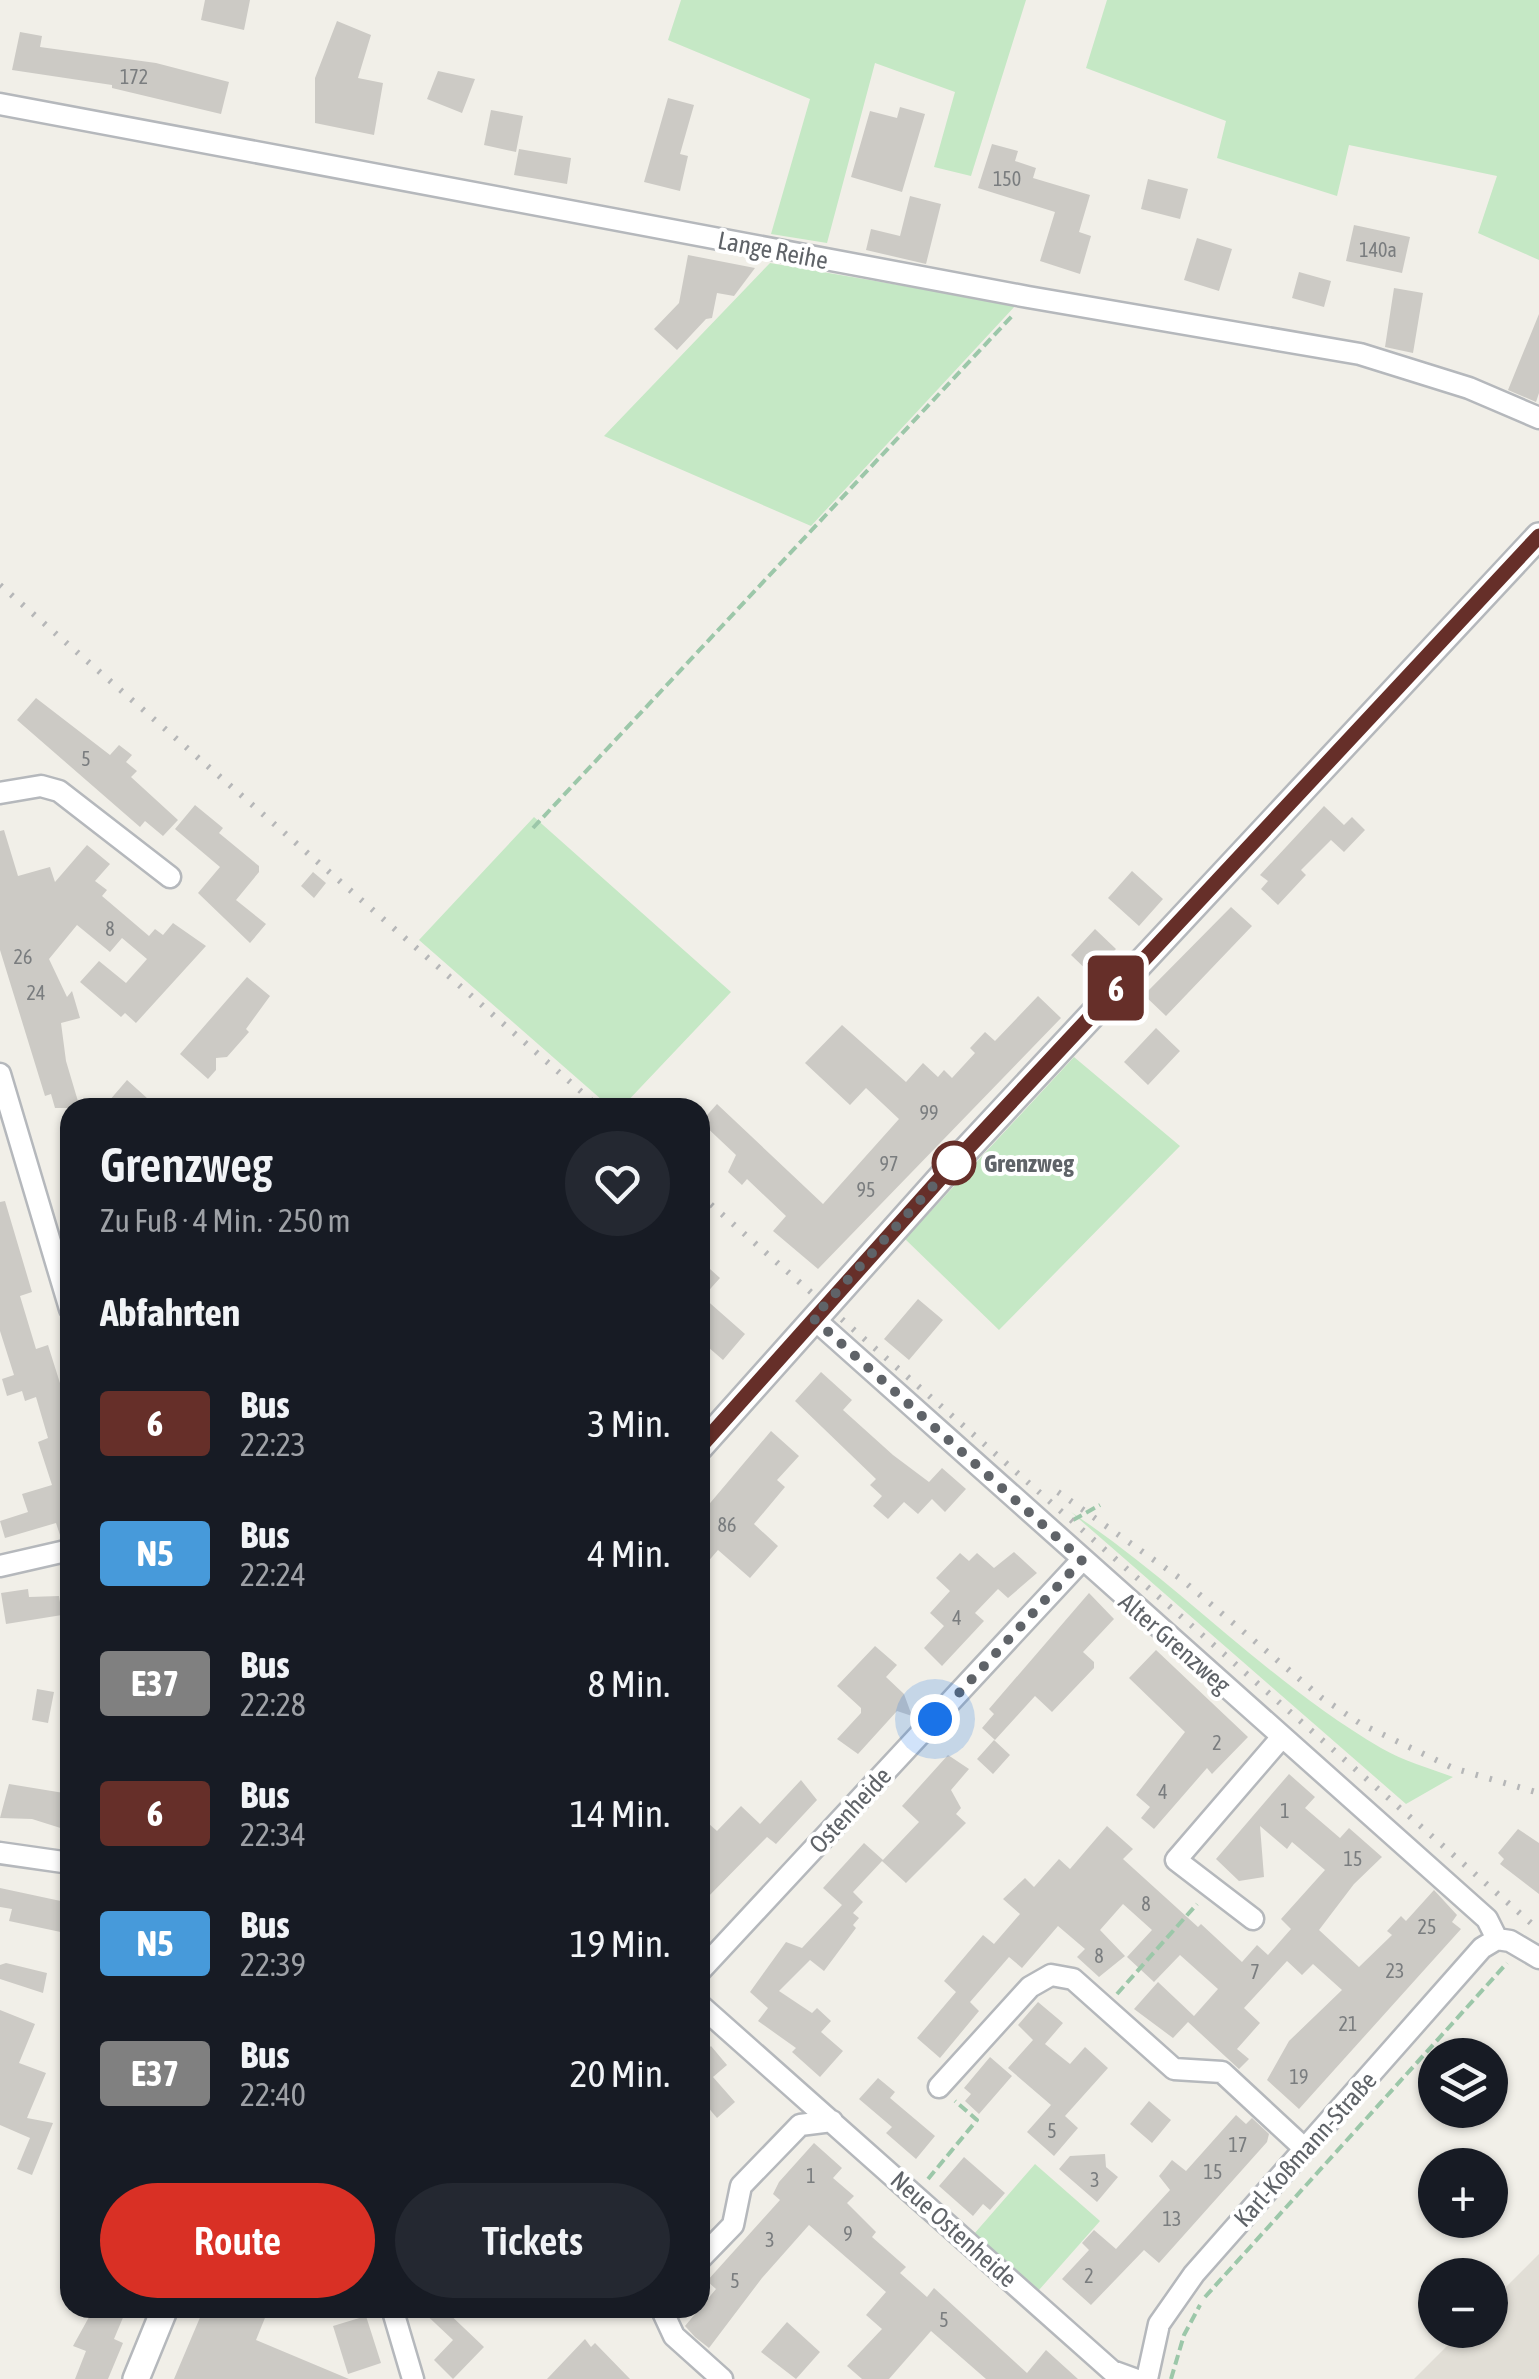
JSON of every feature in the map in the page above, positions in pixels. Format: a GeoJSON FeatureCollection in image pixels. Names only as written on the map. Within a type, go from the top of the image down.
{"type":"FeatureCollection","features":[{"type":"Feature","properties":{"kind":"street","name":"Lange Reihe"},"geometry":{"type":"LineString","coordinates":[[0,104],[1028,298],[1360,354],[1469,388],[1539,418]]}},
{"type":"Feature","properties":{"kind":"street"},"geometry":{"type":"LineString","coordinates":[[710,1436],[813,1318],[1539,536]]}},
{"type":"Feature","properties":{"kind":"street"},"geometry":{"type":"LineString","coordinates":[[0,793],[41,786],[59,791],[170,878]]}},
{"type":"Feature","properties":{"kind":"street"},"geometry":{"type":"LineString","coordinates":[[1,1079],[60,1275]]}},
{"type":"Feature","properties":{"kind":"street","name":"Alter Grenzweg"},"geometry":{"type":"LineString","coordinates":[[813,1318],[1487,1919],[1497,1940],[1510,1940],[1529,1960]]}},
{"type":"Feature","properties":{"kind":"street"},"geometry":{"type":"LineString","coordinates":[[0,1566],[60,1552]]}},
{"type":"Feature","properties":{"kind":"street","name":"Ostenheide"},"geometry":{"type":"LineString","coordinates":[[710,1960],[1082,1560]]}},
{"type":"Feature","properties":{"kind":"street"},"geometry":{"type":"LineString","coordinates":[[1253,1919],[1176,1860],[1282,1737]]}},
{"type":"Feature","properties":{"kind":"street"},"geometry":{"type":"LineString","coordinates":[[0,1853],[60,1861]]}},
{"type":"Feature","properties":{"kind":"street","name":"Karl-Koßmann-Straße"},"geometry":{"type":"LineString","coordinates":[[1147,2379],[1159,2324],[1194,2274],[1482,1948],[1497,1940]]}},
{"type":"Feature","properties":{"kind":"street"},"geometry":{"type":"LineString","coordinates":[[939,2087],[1030,1987],[1052,1975],[1073,1980],[1174,2069],[1222,2072],[1305,2149]]}},
{"type":"Feature","properties":{"kind":"street","name":"Neue Ostenheide"},"geometry":{"type":"LineString","coordinates":[[710,2014],[1112,2371],[1134,2379]]}},
{"type":"Feature","properties":{"kind":"street"},"geometry":{"type":"LineString","coordinates":[[710,2249],[733,2225],[741,2186],[800,2125],[832,2121]]}},
{"type":"Feature","properties":{"kind":"street"},"geometry":{"type":"LineString","coordinates":[[136,2379],[161,2318]]}},
{"type":"Feature","properties":{"kind":"street"},"geometry":{"type":"LineString","coordinates":[[395,2318],[413,2379]]}},
{"type":"Feature","properties":{"kind":"street"},"geometry":{"type":"LineString","coordinates":[[666,2318],[674,2336],[722,2379]]}},
{"type":"Feature","properties":{"kind":"path"},"geometry":{"type":"LineString","coordinates":[[533,828],[1028,298]]}},
{"type":"Feature","properties":{"kind":"path"},"geometry":{"type":"LineString","coordinates":[[1052,1533],[1100,1505]]}},
{"type":"Feature","properties":{"kind":"path"},"geometry":{"type":"LineString","coordinates":[[1105,2008],[1210,1889]]}},
{"type":"Feature","properties":{"kind":"path"},"geometry":{"type":"LineString","coordinates":[[1170,2379],[1184,2335],[1204,2299],[1503,1965],[1529,1960]]}},
{"type":"Feature","properties":{"kind":"path"},"geometry":{"type":"LineString","coordinates":[[915,2194],[977,2120],[939,2087]]}},
{"type":"Feature","properties":{"kind":"shaded area"},"geometry":{"type":"Polygon","coordinates":[[[1539,2254],[1539,2379],[1414,2379],[1445,2348],[1508,2348],[1508,2285],[1539,2254]]]}},
{"type":"Feature","properties":{"kind":"green space"},"geometry":{"type":"Polygon","coordinates":[[[681,0],[1026,0],[971,176],[934,167],[955,92],[875,63],[827,243],[771,234],[810,99],[668,40],[681,0]]]}},
{"type":"Feature","properties":{"kind":"green space"},"geometry":{"type":"Polygon","coordinates":[[[1107,0],[1539,0],[1539,260],[1478,233],[1497,176],[1349,145],[1337,196],[1217,158],[1226,121],[1086,68],[1107,0]]]}},
{"type":"Feature","properties":{"kind":"green space"},"geometry":{"type":"Polygon","coordinates":[[[770,263],[1016,305],[811,526],[604,436],[770,263]]]}},
{"type":"Feature","properties":{"kind":"green space"},"geometry":{"type":"Polygon","coordinates":[[[534,817],[731,992],[631,1098],[600,1098],[419,940],[534,817]]]}},
{"type":"Feature","properties":{"kind":"green space"},"geometry":{"type":"Polygon","coordinates":[[[1074,1057],[1180,1146],[999,1330],[905,1239],[1074,1057]]]}},
{"type":"Feature","properties":{"kind":"green space"},"geometry":{"type":"Polygon","coordinates":[[[1071,1512],[1340,1722],[1389,1753],[1453,1777],[1406,1804],[1071,1512]]]}},
{"type":"Feature","properties":{"kind":"green space"},"geometry":{"type":"Polygon","coordinates":[[[1035,2164],[1100,2221],[1039,2290],[974,2234],[1035,2164]]]}},
{"type":"Feature","properties":{"kind":"building"},"geometry":{"type":"Polygon","coordinates":[[[205,0],[250,0],[244,30],[201,20],[205,0]]]}},
{"type":"Feature","properties":{"kind":"building"},"geometry":{"type":"Polygon","coordinates":[[[337,21],[371,35],[358,78],[383,83],[374,135],[315,123],[315,78],[337,21]]]}},
{"type":"Feature","properties":{"kind":"building"},"geometry":{"type":"Polygon","coordinates":[[[20,32],[42,36],[40,47],[156,63],[229,82],[221,114],[112,85],[12,70],[20,32]]]}},
{"type":"Feature","properties":{"kind":"building"},"geometry":{"type":"Polygon","coordinates":[[[438,71],[475,79],[462,113],[427,99],[438,71]]]}},
{"type":"Feature","properties":{"kind":"building"},"geometry":{"type":"Polygon","coordinates":[[[668,98],[694,105],[680,154],[688,156],[680,191],[644,182],[668,98]]]}},
{"type":"Feature","properties":{"kind":"building"},"geometry":{"type":"Polygon","coordinates":[[[900,107],[925,114],[902,192],[851,177],[870,111],[897,118],[900,107]]]}},
{"type":"Feature","properties":{"kind":"building"},"geometry":{"type":"Polygon","coordinates":[[[491,110],[523,116],[516,152],[484,145],[491,110]]]}},
{"type":"Feature","properties":{"kind":"building"},"geometry":{"type":"Polygon","coordinates":[[[992,144],[1018,151],[1015,161],[1036,168],[1033,178],[1090,195],[1079,232],[1091,236],[1080,274],[1040,261],[1055,212],[978,188],[992,144]]]}},
{"type":"Feature","properties":{"kind":"building"},"geometry":{"type":"Polygon","coordinates":[[[519,149],[571,158],[567,184],[514,175],[519,149]]]}},
{"type":"Feature","properties":{"kind":"building"},"geometry":{"type":"Polygon","coordinates":[[[1148,179],[1188,189],[1180,219],[1141,209],[1148,179]]]}},
{"type":"Feature","properties":{"kind":"building"},"geometry":{"type":"Polygon","coordinates":[[[910,196],[941,204],[926,264],[866,250],[871,229],[900,236],[910,196]]]}},
{"type":"Feature","properties":{"kind":"building"},"geometry":{"type":"Polygon","coordinates":[[[1354,225],[1410,237],[1402,273],[1346,261],[1354,225]]]}},
{"type":"Feature","properties":{"kind":"building"},"geometry":{"type":"Polygon","coordinates":[[[1197,238],[1232,249],[1219,291],[1184,280],[1197,238]]]}},
{"type":"Feature","properties":{"kind":"building"},"geometry":{"type":"Polygon","coordinates":[[[688,255],[755,268],[734,296],[717,293],[712,318],[706,319],[677,350],[654,329],[679,303],[688,255]]]}},
{"type":"Feature","properties":{"kind":"building"},"geometry":{"type":"Polygon","coordinates":[[[1299,272],[1331,281],[1324,307],[1292,298],[1299,272]]]}},
{"type":"Feature","properties":{"kind":"building"},"geometry":{"type":"Polygon","coordinates":[[[1394,288],[1423,293],[1413,353],[1385,347],[1394,288]]]}},
{"type":"Feature","properties":{"kind":"building"},"geometry":{"type":"Polygon","coordinates":[[[1539,314],[1539,393],[1536,402],[1508,390],[1539,314]]]}},
{"type":"Feature","properties":{"kind":"building"},"geometry":{"type":"Polygon","coordinates":[[[36,698],[110,755],[119,745],[132,755],[126,762],[137,771],[131,777],[178,820],[163,836],[145,821],[140,827],[17,720],[36,698]]]}},
{"type":"Feature","properties":{"kind":"building"},"geometry":{"type":"Polygon","coordinates":[[[195,805],[223,828],[219,833],[259,866],[259,872],[236,900],[266,924],[250,943],[198,893],[220,867],[175,829],[195,805]]]}},
{"type":"Feature","properties":{"kind":"building"},"geometry":{"type":"Polygon","coordinates":[[[1324,806],[1344,825],[1352,817],[1365,830],[1344,852],[1331,840],[1301,870],[1306,875],[1278,905],[1261,889],[1268,881],[1260,875],[1324,806]]]}},
{"type":"Feature","properties":{"kind":"building"},"geometry":{"type":"Polygon","coordinates":[[[4,830],[18,876],[50,867],[55,882],[87,845],[110,864],[95,881],[107,890],[102,896],[149,936],[155,929],[163,935],[173,923],[206,946],[136,1023],[125,1013],[121,1017],[80,982],[99,961],[126,983],[147,959],[122,938],[110,952],[77,925],[49,959],[67,997],[72,991],[80,1018],[61,1023],[66,1061],[77,1098],[60,1098],[60,1108],[55,1108],[51,1094],[45,1096],[0,950],[0,831],[4,830]]]}},
{"type":"Feature","properties":{"kind":"building"},"geometry":{"type":"Polygon","coordinates":[[[1132,871],[1163,899],[1139,926],[1108,898],[1132,871]]]}},
{"type":"Feature","properties":{"kind":"building"},"geometry":{"type":"Polygon","coordinates":[[[313,872],[326,883],[314,898],[301,886],[313,872]]]}},
{"type":"Feature","properties":{"kind":"building"},"geometry":{"type":"Polygon","coordinates":[[[1231,907],[1252,926],[1166,1016],[1144,995],[1231,907]]]}},
{"type":"Feature","properties":{"kind":"building"},"geometry":{"type":"Polygon","coordinates":[[[1095,929],[1116,949],[1092,975],[1071,955],[1095,929]]]}},
{"type":"Feature","properties":{"kind":"building"},"geometry":{"type":"Polygon","coordinates":[[[247,977],[270,996],[246,1029],[249,1032],[227,1057],[216,1058],[216,1070],[208,1079],[180,1054],[247,977]]]}},
{"type":"Feature","properties":{"kind":"building"},"geometry":{"type":"Polygon","coordinates":[[[1038,996],[1061,1018],[818,1269],[773,1231],[786,1216],[747,1179],[742,1185],[728,1172],[736,1155],[710,1130],[710,1112],[717,1104],[823,1204],[899,1119],[866,1088],[850,1105],[805,1063],[842,1025],[906,1082],[923,1063],[938,1077],[944,1070],[952,1078],[975,1053],[970,1048],[985,1032],[995,1041],[1038,996]]]}},
{"type":"Feature","properties":{"kind":"building"},"geometry":{"type":"Polygon","coordinates":[[[1156,1028],[1180,1051],[1148,1085],[1124,1062],[1156,1028]]]}},
{"type":"Feature","properties":{"kind":"building"},"geometry":{"type":"Polygon","coordinates":[[[127,1080],[147,1098],[112,1098],[127,1080]]]}},
{"type":"Feature","properties":{"kind":"building"},"geometry":{"type":"Polygon","coordinates":[[[5,1201],[32,1292],[20,1296],[36,1349],[48,1345],[60,1383],[60,1535],[56,1523],[5,1538],[0,1521],[28,1512],[22,1494],[52,1485],[38,1442],[48,1438],[36,1397],[25,1401],[22,1391],[7,1396],[2,1379],[14,1375],[0,1331],[0,1202],[5,1201]]]}},
{"type":"Feature","properties":{"kind":"building"},"geometry":{"type":"Polygon","coordinates":[[[710,1269],[720,1278],[710,1289],[710,1269]]]}},
{"type":"Feature","properties":{"kind":"building"},"geometry":{"type":"Polygon","coordinates":[[[918,1299],[943,1320],[909,1360],[884,1339],[918,1299]]]}},
{"type":"Feature","properties":{"kind":"building"},"geometry":{"type":"Polygon","coordinates":[[[710,1303],[745,1334],[723,1360],[710,1349],[710,1303]]]}},
{"type":"Feature","properties":{"kind":"building"},"geometry":{"type":"Polygon","coordinates":[[[821,1372],[852,1400],[843,1410],[893,1455],[929,1482],[942,1468],[966,1489],[945,1512],[932,1499],[918,1514],[904,1502],[888,1519],[873,1506],[882,1496],[870,1485],[876,1479],[795,1401],[821,1372]]]}},
{"type":"Feature","properties":{"kind":"building"},"geometry":{"type":"Polygon","coordinates":[[[771,1431],[799,1456],[777,1480],[785,1487],[754,1524],[778,1546],[750,1578],[718,1550],[710,1559],[710,1503],[771,1431]]]}},
{"type":"Feature","properties":{"kind":"building"},"geometry":{"type":"Polygon","coordinates":[[[1014,1552],[1037,1573],[1008,1598],[998,1589],[975,1613],[984,1621],[942,1666],[924,1648],[944,1626],[930,1613],[950,1591],[936,1578],[960,1553],[969,1561],[977,1553],[994,1568],[1014,1552]]]}},
{"type":"Feature","properties":{"kind":"building"},"geometry":{"type":"Polygon","coordinates":[[[28,1589],[29,1597],[59,1596],[60,1615],[6,1624],[1,1593],[28,1589]]]}},
{"type":"Feature","properties":{"kind":"building"},"geometry":{"type":"Polygon","coordinates":[[[1089,1593],[1114,1619],[1083,1652],[1094,1662],[1094,1668],[1052,1712],[1035,1696],[995,1740],[982,1728],[994,1714],[989,1709],[1089,1593]]]}},
{"type":"Feature","properties":{"kind":"building"},"geometry":{"type":"Polygon","coordinates":[[[875,1646],[897,1665],[886,1677],[904,1694],[912,1716],[897,1711],[858,1754],[837,1739],[861,1713],[861,1708],[837,1686],[875,1646]]]}},
{"type":"Feature","properties":{"kind":"building"},"geometry":{"type":"Polygon","coordinates":[[[1156,1650],[1248,1737],[1212,1774],[1207,1768],[1154,1829],[1141,1818],[1150,1807],[1136,1795],[1185,1732],[1129,1678],[1156,1650]]]}},
{"type":"Feature","properties":{"kind":"building"},"geometry":{"type":"Polygon","coordinates":[[[37,1689],[54,1692],[48,1723],[32,1720],[37,1689]]]}},
{"type":"Feature","properties":{"kind":"building"},"geometry":{"type":"Polygon","coordinates":[[[994,1740],[1010,1755],[993,1774],[977,1759],[994,1740]]]}},
{"type":"Feature","properties":{"kind":"building"},"geometry":{"type":"Polygon","coordinates":[[[948,1755],[969,1769],[951,1790],[961,1808],[956,1814],[966,1823],[906,1883],[882,1861],[919,1822],[902,1806],[948,1755]]]}},
{"type":"Feature","properties":{"kind":"building"},"geometry":{"type":"Polygon","coordinates":[[[1289,1774],[1315,1797],[1305,1808],[1340,1838],[1349,1828],[1382,1857],[1354,1884],[1319,1930],[1359,1967],[1392,1935],[1387,1931],[1401,1916],[1406,1921],[1434,1890],[1457,1915],[1452,1922],[1461,1929],[1299,2109],[1267,2080],[1289,2041],[1342,1990],[1313,1964],[1302,1975],[1287,1961],[1244,2008],[1260,2023],[1237,2049],[1249,2059],[1239,2069],[1188,2022],[1173,2038],[1134,2009],[1158,1982],[1194,2016],[1218,1989],[1180,1955],[1154,1982],[1127,1957],[1152,1930],[1123,1904],[1100,1930],[1125,1956],[1099,1977],[1077,1957],[1085,1949],[1058,1926],[1022,1968],[1009,1957],[970,2002],[979,2011],[940,2058],[917,2038],[956,1992],[944,1981],[983,1935],[994,1944],[1020,1914],[1003,1899],[1025,1878],[1034,1887],[1059,1859],[1070,1869],[1107,1826],[1133,1849],[1123,1859],[1198,1927],[1201,1924],[1242,1962],[1257,1945],[1268,1955],[1291,1929],[1281,1919],[1325,1870],[1292,1842],[1287,1849],[1260,1826],[1264,1877],[1239,1881],[1216,1859],[1289,1774]]]}},
{"type":"Feature","properties":{"kind":"building"},"geometry":{"type":"Polygon","coordinates":[[[801,1780],[817,1800],[776,1844],[767,1837],[710,1895],[710,1825],[717,1831],[741,1806],[760,1824],[801,1780]]]}},
{"type":"Feature","properties":{"kind":"building"},"geometry":{"type":"Polygon","coordinates":[[[9,1784],[60,1792],[60,1828],[32,1819],[0,1818],[9,1784]]]}},
{"type":"Feature","properties":{"kind":"building"},"geometry":{"type":"Polygon","coordinates":[[[1518,1829],[1539,1843],[1539,1894],[1500,1864],[1504,1859],[1498,1853],[1518,1829]]]}},
{"type":"Feature","properties":{"kind":"building"},"geometry":{"type":"Polygon","coordinates":[[[864,1843],[883,1860],[853,1892],[863,1902],[853,1913],[859,1918],[853,1925],[856,1928],[824,1971],[810,1960],[779,1991],[812,2013],[817,2008],[831,2021],[821,2032],[843,2051],[820,2077],[792,2052],[796,2048],[758,2021],[768,2008],[750,1992],[786,1942],[802,1948],[842,1905],[823,1888],[864,1843]]]}},
{"type":"Feature","properties":{"kind":"building"},"geometry":{"type":"Polygon","coordinates":[[[0,1888],[60,1901],[60,1932],[9,1921],[12,1909],[0,1907],[0,1888]]]}},
{"type":"Feature","properties":{"kind":"building"},"geometry":{"type":"Polygon","coordinates":[[[0,1965],[47,1973],[43,1993],[0,1979],[0,1965]]]}},
{"type":"Feature","properties":{"kind":"building"},"geometry":{"type":"Polygon","coordinates":[[[1038,2002],[1063,2023],[1045,2044],[1070,2064],[1085,2047],[1108,2068],[1065,2116],[1078,2128],[1054,2156],[1027,2132],[1051,2105],[1008,2068],[1033,2040],[1018,2025],[1038,2002]]]}},
{"type":"Feature","properties":{"kind":"building"},"geometry":{"type":"Polygon","coordinates":[[[0,2010],[35,2024],[19,2063],[46,2073],[27,2118],[53,2123],[32,2175],[17,2169],[30,2138],[0,2125],[0,2010]]]}},
{"type":"Feature","properties":{"kind":"building"},"geometry":{"type":"Polygon","coordinates":[[[710,2047],[727,2065],[713,2077],[735,2102],[717,2118],[710,2110],[710,2047]]]}},
{"type":"Feature","properties":{"kind":"building"},"geometry":{"type":"Polygon","coordinates":[[[990,2057],[1012,2076],[979,2114],[965,2101],[971,2094],[964,2088],[990,2057]]]}},
{"type":"Feature","properties":{"kind":"building"},"geometry":{"type":"Polygon","coordinates":[[[878,2078],[895,2092],[890,2098],[935,2136],[916,2159],[886,2133],[892,2127],[859,2099],[878,2078]]]}},
{"type":"Feature","properties":{"kind":"building"},"geometry":{"type":"Polygon","coordinates":[[[1149,2101],[1171,2120],[1152,2143],[1130,2124],[1149,2101]]]}},
{"type":"Feature","properties":{"kind":"building"},"geometry":{"type":"Polygon","coordinates":[[[1236,2115],[1246,2124],[1252,2118],[1269,2134],[1267,2142],[1159,2263],[1144,2250],[1091,2305],[1062,2279],[1089,2250],[1082,2243],[1094,2230],[1116,2249],[1170,2190],[1159,2176],[1172,2160],[1186,2171],[1236,2115]]]}},
{"type":"Feature","properties":{"kind":"building"},"geometry":{"type":"Polygon","coordinates":[[[814,2143],[842,2168],[833,2178],[854,2196],[847,2203],[876,2232],[872,2237],[906,2267],[900,2273],[927,2297],[934,2288],[1027,2373],[1046,2350],[1078,2379],[986,2379],[931,2331],[889,2379],[862,2379],[847,2366],[882,2329],[866,2315],[886,2292],[809,2225],[762,2278],[709,2348],[685,2326],[692,2318],[710,2318],[710,2296],[716,2289],[710,2278],[780,2200],[773,2194],[814,2143]]]}},
{"type":"Feature","properties":{"kind":"building"},"geometry":{"type":"Polygon","coordinates":[[[1105,2154],[1106,2167],[1118,2177],[1097,2202],[1059,2169],[1070,2156],[1105,2154]]]}},
{"type":"Feature","properties":{"kind":"building"},"geometry":{"type":"Polygon","coordinates":[[[964,2157],[1005,2193],[990,2210],[983,2204],[973,2216],[939,2186],[964,2157]]]}},
{"type":"Feature","properties":{"kind":"building"},"geometry":{"type":"Polygon","coordinates":[[[88,2318],[123,2318],[114,2339],[123,2343],[108,2379],[75,2379],[86,2351],[73,2346],[88,2318]]]}},
{"type":"Feature","properties":{"kind":"building"},"geometry":{"type":"Polygon","coordinates":[[[200,2318],[265,2318],[256,2340],[349,2379],[174,2379],[200,2318]]]}},
{"type":"Feature","properties":{"kind":"building"},"geometry":{"type":"Polygon","coordinates":[[[367,2318],[381,2363],[348,2374],[333,2326],[367,2318]]]}},
{"type":"Feature","properties":{"kind":"building"},"geometry":{"type":"Polygon","coordinates":[[[430,2318],[454,2318],[484,2347],[453,2379],[434,2360],[453,2340],[430,2318]]]}},
{"type":"Feature","properties":{"kind":"building"},"geometry":{"type":"Polygon","coordinates":[[[787,2322],[820,2352],[796,2379],[761,2352],[787,2322]]]}},
{"type":"Feature","properties":{"kind":"building"},"geometry":{"type":"Polygon","coordinates":[[[585,2339],[591,2347],[595,2343],[630,2379],[547,2379],[585,2339]]]}},
{"type":"Feature","properties":{"kind":"railway"},"geometry":{"type":"LineString","coordinates":[[0,585],[589,1098]]}},
{"type":"Feature","properties":{"kind":"railway"},"geometry":{"type":"LineString","coordinates":[[710,1204],[1539,1930]]}},
{"type":"Feature","properties":{"kind":"railway"},"geometry":{"type":"LineString","coordinates":[[1058,1492],[1181,1579],[1322,1698],[1361,1724],[1453,1768],[1539,1793]]}},
{"type":"Feature","properties":{"kind":"bus line","name":"6"},"geometry":{"type":"LineString","coordinates":[[710,1436],[954,1163],[1539,536]]}},
{"type":"Feature","properties":{"kind":"place","name":"Grenzweg"},"geometry":{"type":"Point","coordinates":[954,1163]}},
{"type":"Feature","properties":{"kind":"route"},"geometry":{"type":"LineString","coordinates":[[935,1719],[1082,1560],[813,1318],[954,1163]]}}]}
